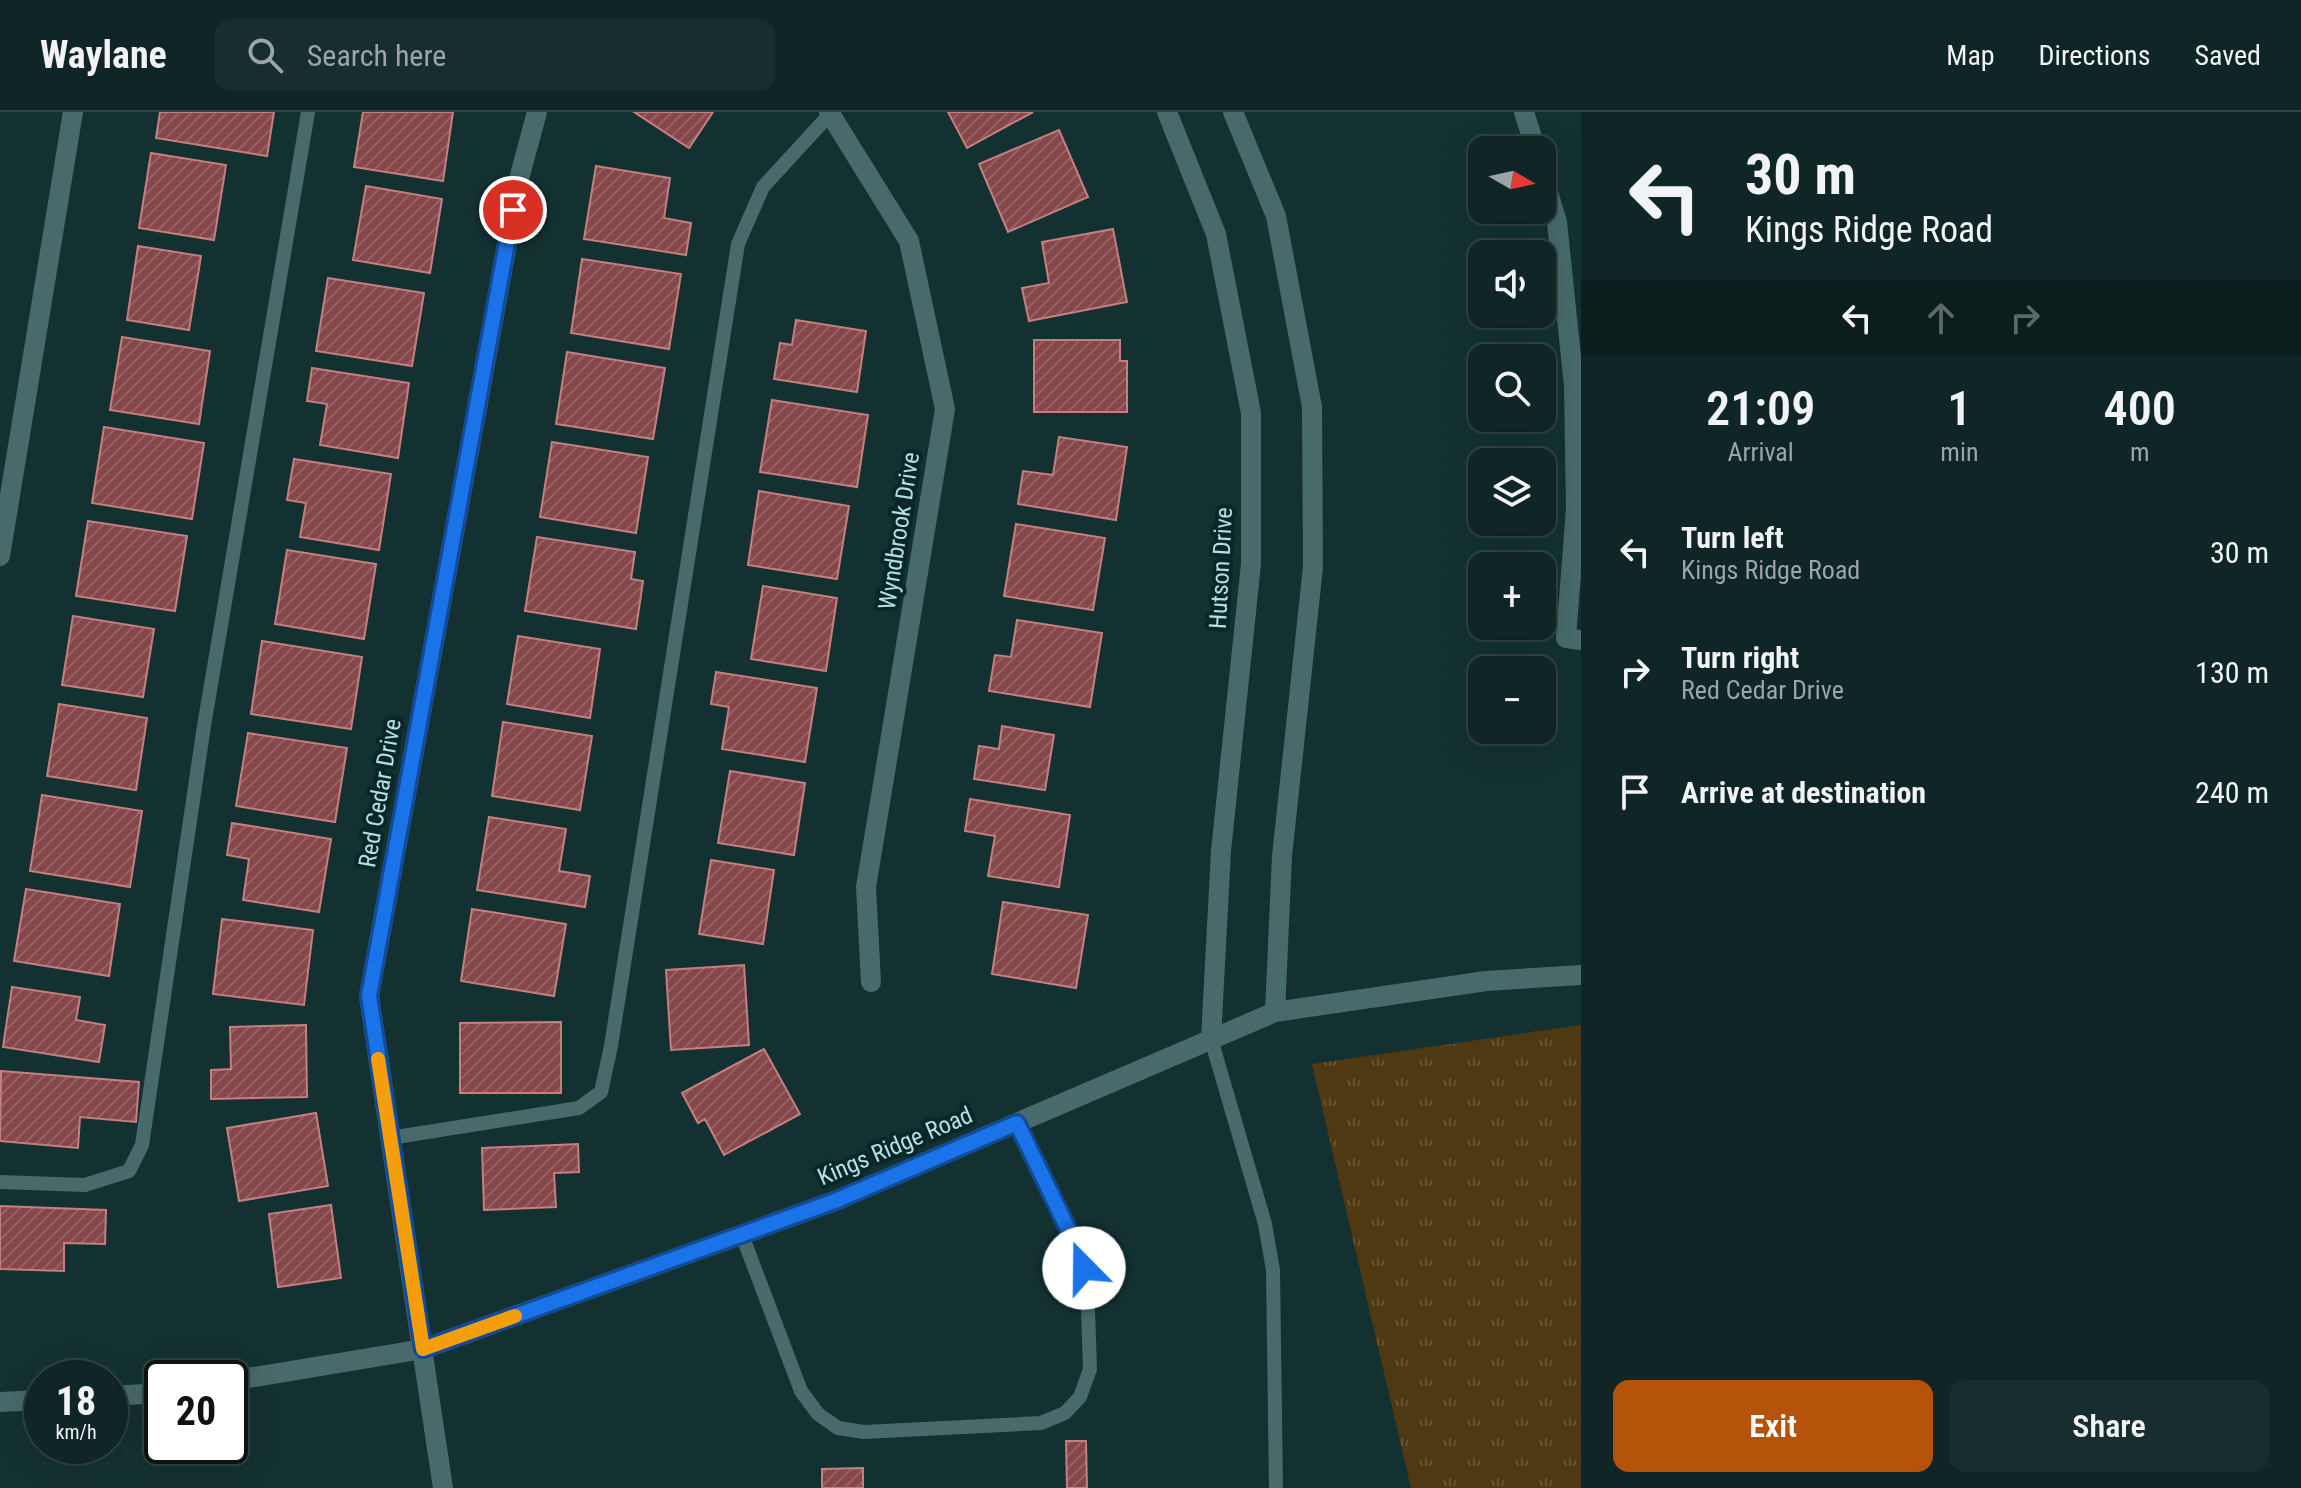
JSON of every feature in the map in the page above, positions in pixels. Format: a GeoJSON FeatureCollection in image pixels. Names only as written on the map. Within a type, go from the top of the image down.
{"type":"FeatureCollection","features":[{"type":"Feature","properties":{"kind":"street"},"geometry":{"type":"LineString","coordinates":[[0,556],[73,112]]}},
{"type":"Feature","properties":{"kind":"street","name":"Red Cedar Drive"},"geometry":{"type":"LineString","coordinates":[[443,1488],[369,996],[516,194],[537,112]]}},
{"type":"Feature","properties":{"kind":"street","name":"Hutson Drive"},"geometry":{"type":"LineString","coordinates":[[1167,112],[1216,234],[1251,413],[1251,564],[1221,851],[1211,1039]]}},
{"type":"Feature","properties":{"kind":"street"},"geometry":{"type":"LineString","coordinates":[[1233,112],[1276,216],[1312,407],[1313,567],[1282,856],[1275,1012]]}},
{"type":"Feature","properties":{"kind":"street"},"geometry":{"type":"LineString","coordinates":[[1524,112],[1532,136]]}},
{"type":"Feature","properties":{"kind":"street","name":"Wyndbrook Drive"},"geometry":{"type":"LineString","coordinates":[[829,113],[909,241],[945,409],[866,887],[871,982]]}},
{"type":"Feature","properties":{"kind":"street"},"geometry":{"type":"LineString","coordinates":[[1556,219],[1574,386],[1576,509],[1573,639]]}},
{"type":"Feature","properties":{"kind":"street","name":"Kings Ridge Road"},"geometry":{"type":"LineString","coordinates":[[248,1378],[423,1349],[835,1201],[1275,1012],[1486,981],[1581,975]]}},
{"type":"Feature","properties":{"kind":"street"},"geometry":{"type":"LineString","coordinates":[[0,1402],[24,1401]]}},
{"type":"Feature","properties":{"kind":"lane"},"geometry":{"type":"LineString","coordinates":[[0,1182],[85,1185],[129,1171],[142,1145],[204,726],[308,112]]}},
{"type":"Feature","properties":{"kind":"lane"},"geometry":{"type":"LineString","coordinates":[[390,1138],[579,1108],[601,1092],[611,1046],[738,244],[763,187],[829,113]]}},
{"type":"Feature","properties":{"kind":"lane"},"geometry":{"type":"LineString","coordinates":[[1211,1039],[1265,1224],[1273,1270],[1276,1488]]}},
{"type":"Feature","properties":{"kind":"lane"},"geometry":{"type":"LineString","coordinates":[[742,1235],[801,1391],[818,1414],[838,1428],[864,1432],[1041,1423],[1065,1413],[1080,1397],[1090,1369],[1087,1281],[1080,1254],[1017,1123]]}},
{"type":"Feature","properties":{"kind":"green space"},"geometry":{"type":"Polygon","coordinates":[[[1581,1025],[1581,1488],[1411,1488],[1312,1064],[1581,1025]]]}},
{"type":"Feature","properties":{"kind":"building"},"geometry":{"type":"Polygon","coordinates":[[[160,112],[274,112],[267,156],[156,138],[160,112]]]}},
{"type":"Feature","properties":{"kind":"building"},"geometry":{"type":"Polygon","coordinates":[[[363,112],[453,112],[443,181],[354,167],[363,112]]]}},
{"type":"Feature","properties":{"kind":"building"},"geometry":{"type":"Polygon","coordinates":[[[634,112],[713,112],[689,148],[634,112]]]}},
{"type":"Feature","properties":{"kind":"building"},"geometry":{"type":"Polygon","coordinates":[[[948,112],[1033,112],[967,148],[948,112]]]}},
{"type":"Feature","properties":{"kind":"building"},"geometry":{"type":"Polygon","coordinates":[[[1059,130],[1088,197],[1008,232],[979,164],[1059,130]]]}},
{"type":"Feature","properties":{"kind":"building"},"geometry":{"type":"Polygon","coordinates":[[[151,153],[226,165],[214,240],[139,228],[151,153]]]}},
{"type":"Feature","properties":{"kind":"building"},"geometry":{"type":"Polygon","coordinates":[[[596,166],[670,178],[664,218],[691,223],[686,255],[584,239],[596,166]]]}},
{"type":"Feature","properties":{"kind":"building"},"geometry":{"type":"Polygon","coordinates":[[[366,186],[442,199],[430,273],[353,260],[366,186]]]}},
{"type":"Feature","properties":{"kind":"building"},"geometry":{"type":"Polygon","coordinates":[[[1113,229],[1127,302],[1029,321],[1022,288],[1049,283],[1042,242],[1113,229]]]}},
{"type":"Feature","properties":{"kind":"building"},"geometry":{"type":"Polygon","coordinates":[[[138,246],[201,256],[189,330],[127,320],[138,246]]]}},
{"type":"Feature","properties":{"kind":"building"},"geometry":{"type":"Polygon","coordinates":[[[582,259],[681,274],[669,349],[571,333],[582,259]]]}},
{"type":"Feature","properties":{"kind":"building"},"geometry":{"type":"Polygon","coordinates":[[[328,278],[424,293],[412,366],[316,351],[328,278]]]}},
{"type":"Feature","properties":{"kind":"building"},"geometry":{"type":"Polygon","coordinates":[[[796,320],[866,331],[857,392],[774,379],[780,343],[792,345],[796,320]]]}},
{"type":"Feature","properties":{"kind":"building"},"geometry":{"type":"Polygon","coordinates":[[[122,337],[210,351],[199,424],[110,410],[122,337]]]}},
{"type":"Feature","properties":{"kind":"building"},"geometry":{"type":"Polygon","coordinates":[[[1034,340],[1120,340],[1120,361],[1127,361],[1127,412],[1034,412],[1034,340]]]}},
{"type":"Feature","properties":{"kind":"building"},"geometry":{"type":"Polygon","coordinates":[[[567,352],[665,368],[653,439],[556,424],[567,352]]]}},
{"type":"Feature","properties":{"kind":"building"},"geometry":{"type":"Polygon","coordinates":[[[312,368],[409,383],[398,458],[320,445],[327,404],[307,401],[312,368]]]}},
{"type":"Feature","properties":{"kind":"building"},"geometry":{"type":"Polygon","coordinates":[[[772,400],[868,415],[857,487],[760,472],[772,400]]]}},
{"type":"Feature","properties":{"kind":"building"},"geometry":{"type":"Polygon","coordinates":[[[104,427],[204,443],[192,519],[92,503],[104,427]]]}},
{"type":"Feature","properties":{"kind":"building"},"geometry":{"type":"Polygon","coordinates":[[[1059,437],[1127,447],[1116,520],[1018,504],[1023,471],[1053,475],[1059,437]]]}},
{"type":"Feature","properties":{"kind":"building"},"geometry":{"type":"Polygon","coordinates":[[[552,442],[648,457],[636,533],[540,517],[552,442]]]}},
{"type":"Feature","properties":{"kind":"building"},"geometry":{"type":"Polygon","coordinates":[[[294,459],[391,474],[379,550],[300,537],[306,503],[287,500],[294,459]]]}},
{"type":"Feature","properties":{"kind":"building"},"geometry":{"type":"Polygon","coordinates":[[[759,491],[849,506],[837,579],[748,565],[759,491]]]}},
{"type":"Feature","properties":{"kind":"building"},"geometry":{"type":"Polygon","coordinates":[[[88,521],[187,536],[175,611],[76,596],[88,521]]]}},
{"type":"Feature","properties":{"kind":"building"},"geometry":{"type":"Polygon","coordinates":[[[1016,524],[1105,538],[1093,610],[1004,596],[1016,524]]]}},
{"type":"Feature","properties":{"kind":"building"},"geometry":{"type":"Polygon","coordinates":[[[537,537],[635,552],[631,579],[643,581],[636,629],[525,611],[537,537]]]}},
{"type":"Feature","properties":{"kind":"building"},"geometry":{"type":"Polygon","coordinates":[[[287,550],[376,564],[364,639],[275,624],[287,550]]]}},
{"type":"Feature","properties":{"kind":"building"},"geometry":{"type":"Polygon","coordinates":[[[763,586],[837,598],[826,671],[751,659],[763,586]]]}},
{"type":"Feature","properties":{"kind":"building"},"geometry":{"type":"Polygon","coordinates":[[[73,616],[154,629],[143,697],[62,685],[73,616]]]}},
{"type":"Feature","properties":{"kind":"building"},"geometry":{"type":"Polygon","coordinates":[[[1017,620],[1102,633],[1090,707],[989,691],[995,655],[1011,657],[1017,620]]]}},
{"type":"Feature","properties":{"kind":"building"},"geometry":{"type":"Polygon","coordinates":[[[518,636],[600,649],[590,718],[507,704],[518,636]]]}},
{"type":"Feature","properties":{"kind":"building"},"geometry":{"type":"Polygon","coordinates":[[[262,641],[362,657],[351,729],[251,714],[262,641]]]}},
{"type":"Feature","properties":{"kind":"building"},"geometry":{"type":"Polygon","coordinates":[[[716,672],[817,688],[805,762],[722,749],[729,707],[711,704],[716,672]]]}},
{"type":"Feature","properties":{"kind":"building"},"geometry":{"type":"Polygon","coordinates":[[[59,704],[147,718],[136,790],[47,776],[59,704]]]}},
{"type":"Feature","properties":{"kind":"building"},"geometry":{"type":"Polygon","coordinates":[[[503,722],[592,736],[580,810],[492,796],[503,722]]]}},
{"type":"Feature","properties":{"kind":"building"},"geometry":{"type":"Polygon","coordinates":[[[1002,726],[1054,735],[1045,790],[974,779],[979,746],[999,749],[1002,726]]]}},
{"type":"Feature","properties":{"kind":"building"},"geometry":{"type":"Polygon","coordinates":[[[248,733],[347,748],[335,822],[236,806],[248,733]]]}},
{"type":"Feature","properties":{"kind":"building"},"geometry":{"type":"Polygon","coordinates":[[[730,771],[805,783],[794,855],[718,843],[730,771]]]}},
{"type":"Feature","properties":{"kind":"building"},"geometry":{"type":"Polygon","coordinates":[[[42,795],[142,811],[130,887],[30,871],[42,795]]]}},
{"type":"Feature","properties":{"kind":"building"},"geometry":{"type":"Polygon","coordinates":[[[970,799],[1070,815],[1059,887],[988,876],[995,836],[965,831],[970,799]]]}},
{"type":"Feature","properties":{"kind":"building"},"geometry":{"type":"Polygon","coordinates":[[[489,817],[566,829],[559,871],[590,876],[585,907],[477,890],[489,817]]]}},
{"type":"Feature","properties":{"kind":"building"},"geometry":{"type":"Polygon","coordinates":[[[232,823],[331,839],[319,912],[243,900],[249,859],[227,855],[232,823]]]}},
{"type":"Feature","properties":{"kind":"building"},"geometry":{"type":"Polygon","coordinates":[[[711,860],[774,870],[763,944],[699,934],[711,860]]]}},
{"type":"Feature","properties":{"kind":"building"},"geometry":{"type":"Polygon","coordinates":[[[26,889],[120,904],[109,976],[14,961],[26,889]]]}},
{"type":"Feature","properties":{"kind":"building"},"geometry":{"type":"Polygon","coordinates":[[[1003,902],[1088,915],[1076,988],[992,974],[1003,902]]]}},
{"type":"Feature","properties":{"kind":"building"},"geometry":{"type":"Polygon","coordinates":[[[472,909],[566,924],[554,996],[461,981],[472,909]]]}},
{"type":"Feature","properties":{"kind":"building"},"geometry":{"type":"Polygon","coordinates":[[[222,919],[313,930],[304,1005],[213,994],[222,919]]]}},
{"type":"Feature","properties":{"kind":"building"},"geometry":{"type":"Polygon","coordinates":[[[744,965],[749,1045],[671,1050],[666,970],[744,965]]]}},
{"type":"Feature","properties":{"kind":"building"},"geometry":{"type":"Polygon","coordinates":[[[12,987],[80,997],[76,1020],[105,1025],[99,1062],[3,1047],[12,987]]]}},
{"type":"Feature","properties":{"kind":"building"},"geometry":{"type":"Polygon","coordinates":[[[561,1022],[561,1093],[460,1093],[460,1023],[561,1022]]]}},
{"type":"Feature","properties":{"kind":"building"},"geometry":{"type":"Polygon","coordinates":[[[306,1025],[307,1097],[211,1099],[211,1070],[231,1069],[230,1027],[306,1025]]]}},
{"type":"Feature","properties":{"kind":"building"},"geometry":{"type":"Polygon","coordinates":[[[764,1049],[800,1114],[724,1155],[705,1119],[698,1123],[682,1093],[764,1049]]]}},
{"type":"Feature","properties":{"kind":"building"},"geometry":{"type":"Polygon","coordinates":[[[1,1071],[139,1082],[136,1122],[80,1117],[78,1148],[0,1141],[1,1071]]]}},
{"type":"Feature","properties":{"kind":"building"},"geometry":{"type":"Polygon","coordinates":[[[316,1113],[328,1186],[239,1201],[227,1128],[316,1113]]]}},
{"type":"Feature","properties":{"kind":"building"},"geometry":{"type":"Polygon","coordinates":[[[578,1144],[579,1172],[554,1173],[556,1207],[484,1210],[482,1148],[578,1144]]]}},
{"type":"Feature","properties":{"kind":"building"},"geometry":{"type":"Polygon","coordinates":[[[331,1205],[341,1278],[278,1287],[269,1214],[331,1205]]]}},
{"type":"Feature","properties":{"kind":"building"},"geometry":{"type":"Polygon","coordinates":[[[0,1206],[106,1210],[105,1244],[64,1243],[64,1271],[0,1269],[0,1206]]]}},
{"type":"Feature","properties":{"kind":"building"},"geometry":{"type":"Polygon","coordinates":[[[1066,1441],[1086,1441],[1087,1488],[1067,1488],[1066,1441]]]}},
{"type":"Feature","properties":{"kind":"building"},"geometry":{"type":"Polygon","coordinates":[[[863,1468],[863,1488],[822,1488],[822,1469],[863,1468]]]}},
{"type":"Feature","properties":{"kind":"slow traffic"},"geometry":{"type":"LineString","coordinates":[[378,1059],[423,1349],[515,1316]]}},
{"type":"Feature","properties":{"kind":"route"},"geometry":{"type":"LineString","coordinates":[[513,210],[369,996],[423,1349],[835,1201],[1017,1123],[1084,1268]]}}]}
